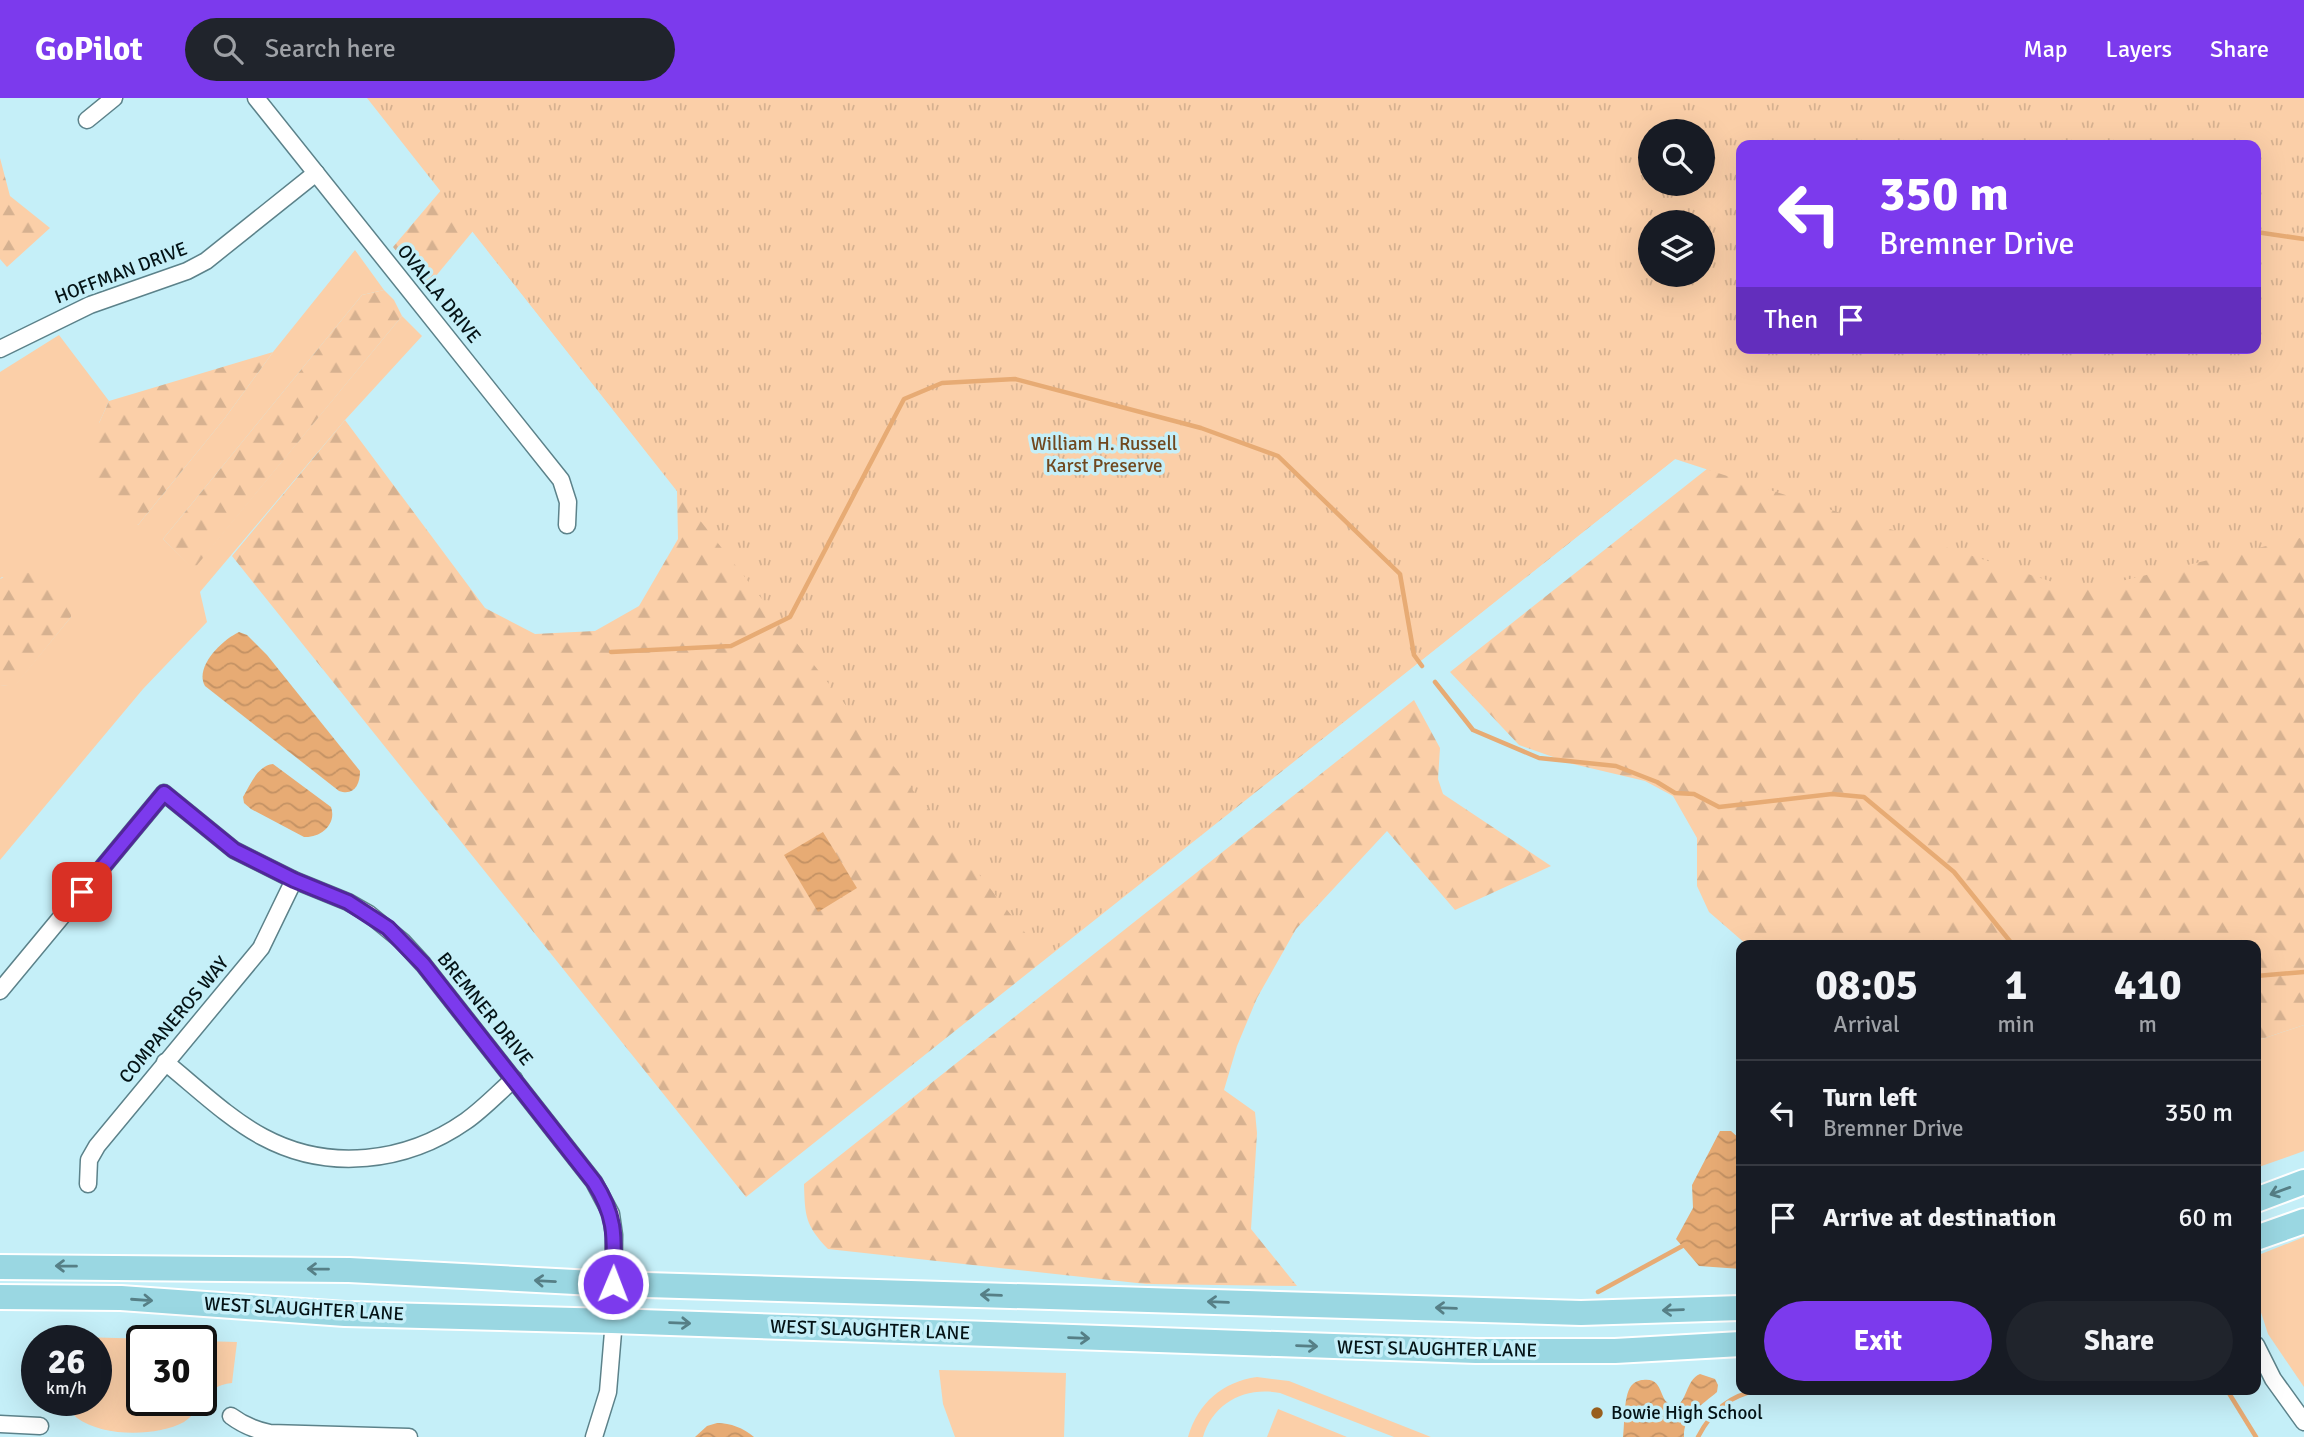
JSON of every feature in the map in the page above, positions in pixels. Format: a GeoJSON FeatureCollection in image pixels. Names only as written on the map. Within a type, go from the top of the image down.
{"type":"FeatureCollection","features":[{"type":"Feature","properties":{"kind":"main road"},"geometry":{"type":"LineString","coordinates":[[2261,1198],[2304,1182]]}},
{"type":"Feature","properties":{"kind":"main road"},"geometry":{"type":"LineString","coordinates":[[2261,1236],[2304,1221]]}},
{"type":"Feature","properties":{"kind":"main road","name":"WEST SLAUGHTER LANE"},"geometry":{"type":"LineString","coordinates":[[0,1266],[349,1270],[613,1284],[1581,1313],[1736,1308]]}},
{"type":"Feature","properties":{"kind":"main road"},"geometry":{"type":"LineString","coordinates":[[106,1298],[109,1266]]}},
{"type":"Feature","properties":{"kind":"main road","name":"WEST SLAUGHTER LANE"},"geometry":{"type":"LineString","coordinates":[[0,1297],[106,1298],[345,1314],[1476,1351],[1615,1351],[1736,1344]]}},
{"type":"Feature","properties":{"kind":"main road"},"geometry":{"type":"LineString","coordinates":[[1580,1350],[1581,1313]]}},
{"type":"Feature","properties":{"kind":"street"},"geometry":{"type":"LineString","coordinates":[[87,120],[114,98]]}},
{"type":"Feature","properties":{"kind":"street","name":"OVALLA DRIVE"},"geometry":{"type":"LineString","coordinates":[[256,98],[561,480],[568,502],[567,525]]}},
{"type":"Feature","properties":{"kind":"street","name":"HOFFMAN DRIVE"},"geometry":{"type":"LineString","coordinates":[[0,349],[90,304],[187,271],[206,261],[316,173]]}},
{"type":"Feature","properties":{"kind":"street","name":"BREMNER DRIVE"},"geometry":{"type":"LineString","coordinates":[[0,992],[164,793],[234,850],[294,880],[348,902],[388,928],[423,964],[579,1161],[604,1197],[611,1214],[614,1235],[608,1392],[594,1437]]}},
{"type":"Feature","properties":{"kind":"street","name":"COMPANEROS WAY"},"geometry":{"type":"LineString","coordinates":[[88,1184],[89,1160],[97,1146],[261,948],[294,880]]}},
{"type":"Feature","properties":{"kind":"street"},"geometry":{"type":"LineString","coordinates":[[165,1062],[262,1137],[312,1156],[338,1159],[387,1156],[434,1140],[468,1120],[514,1079]]}},
{"type":"Feature","properties":{"kind":"street"},"geometry":{"type":"LineString","coordinates":[[2261,1355],[2273,1379],[2304,1422]]}},
{"type":"Feature","properties":{"kind":"street"},"geometry":{"type":"LineString","coordinates":[[231,1416],[256,1431],[270,1433],[409,1437]]}},
{"type":"Feature","properties":{"kind":"street"},"geometry":{"type":"LineString","coordinates":[[0,1424],[40,1426]]}},
{"type":"Feature","properties":{"kind":"green space","name":"William H. Russell Karst Preserve"},"geometry":{"type":"Polygon","coordinates":[[[367,98],[2304,98],[2304,537],[2080,591],[1675,459],[1045,958],[367,98]]]}},
{"type":"Feature","properties":{"kind":"green space"},"geometry":{"type":"Polygon","coordinates":[[[519,98],[583,98],[426,288],[393,247],[519,98]]]}},
{"type":"Feature","properties":{"kind":"green space","name":"William H. Russell Karst Preserve"},"geometry":{"type":"Polygon","coordinates":[[[616,98],[2137,98],[1783,140],[1736,140],[1737,354],[1675,459],[746,1197],[232,556],[345,420],[485,608],[535,634],[595,631],[639,606],[678,539],[677,490],[487,250],[616,98]]]}},
{"type":"Feature","properties":{"kind":"green space"},"geometry":{"type":"Polygon","coordinates":[[[2304,98],[2304,1025],[2261,1039],[2261,940],[1741,940],[1709,912],[1697,886],[1697,838],[1673,796],[1645,781],[1573,764],[1519,745],[1450,672],[1852,354],[2261,354],[2261,140],[2304,98]]]}},
{"type":"Feature","properties":{"kind":"green space"},"geometry":{"type":"Polygon","coordinates":[[[0,158],[10,196],[50,228],[7,267],[0,259],[0,158]]]}},
{"type":"Feature","properties":{"kind":"green space"},"geometry":{"type":"Polygon","coordinates":[[[355,250],[384,290],[362,295],[163,539],[193,569],[402,316],[422,336],[345,420],[200,592],[207,622],[143,689],[0,860],[0,686],[16,684],[71,617],[2,577],[0,579],[0,372],[59,335],[109,401],[99,423],[138,525],[355,250]]]}},
{"type":"Feature","properties":{"kind":"green space"},"geometry":{"type":"Polygon","coordinates":[[[384,290],[394,300],[402,316],[193,570],[163,539],[362,295],[384,290]]]}},
{"type":"Feature","properties":{"kind":"green space"},"geometry":{"type":"Polygon","coordinates":[[[273,352],[225,418],[138,525],[108,496],[96,477],[99,423],[109,401],[273,352]]]}},
{"type":"Feature","properties":{"kind":"green space"},"geometry":{"type":"Polygon","coordinates":[[[17,571],[37,574],[71,601],[71,617],[16,685],[0,686],[0,579],[17,571]]]}},
{"type":"Feature","properties":{"kind":"green space"},"geometry":{"type":"Polygon","coordinates":[[[1414,700],[1440,748],[1438,779],[1443,794],[1551,866],[1455,910],[1387,831],[1296,929],[1257,998],[1237,1046],[1224,1090],[1255,1112],[1257,1133],[1251,1229],[1297,1286],[1146,1284],[828,1249],[808,1220],[804,1184],[1414,700]]]}},
{"type":"Feature","properties":{"kind":"green space"},"geometry":{"type":"Polygon","coordinates":[[[2304,1025],[2304,1151],[2261,1166],[2261,1039],[2304,1025]]]}},
{"type":"Feature","properties":{"kind":"green space"},"geometry":{"type":"Polygon","coordinates":[[[2304,1237],[2304,1387],[2268,1334],[2261,1312],[2261,1254],[2304,1237]]]}},
{"type":"Feature","properties":{"kind":"green space"},"geometry":{"type":"Polygon","coordinates":[[[112,1338],[126,1338],[126,1416],[191,1416],[172,1427],[130,1433],[101,1429],[76,1416],[112,1416],[112,1338]]]}},
{"type":"Feature","properties":{"kind":"green space"},"geometry":{"type":"Polygon","coordinates":[[[217,1341],[237,1342],[232,1383],[217,1387],[217,1341]]]}},
{"type":"Feature","properties":{"kind":"green space"},"geometry":{"type":"Polygon","coordinates":[[[939,1370],[1066,1373],[1064,1437],[955,1437],[943,1404],[939,1370]]]}},
{"type":"Feature","properties":{"kind":"green space"},"geometry":{"type":"Polygon","coordinates":[[[1257,1377],[1289,1381],[1431,1437],[1394,1437],[1280,1393],[1267,1391],[1243,1395],[1232,1400],[1214,1415],[1203,1437],[1188,1437],[1198,1414],[1213,1396],[1233,1384],[1257,1377]]]}},
{"type":"Feature","properties":{"kind":"green space"},"geometry":{"type":"Polygon","coordinates":[[[1278,1409],[1347,1437],[1267,1437],[1278,1409]]]}},
{"type":"Feature","properties":{"kind":"water"},"geometry":{"type":"Polygon","coordinates":[[[239,632],[247,635],[267,655],[360,771],[359,781],[352,791],[339,791],[205,686],[203,671],[211,655],[239,632]]]}},
{"type":"Feature","properties":{"kind":"water"},"geometry":{"type":"Polygon","coordinates":[[[273,764],[331,807],[332,819],[326,829],[316,835],[304,837],[244,803],[243,797],[255,776],[267,765],[273,764]]]}},
{"type":"Feature","properties":{"kind":"water"},"geometry":{"type":"Polygon","coordinates":[[[823,832],[857,888],[818,912],[784,855],[823,832]]]}},
{"type":"Feature","properties":{"kind":"water"},"geometry":{"type":"Polygon","coordinates":[[[1720,1131],[1731,1131],[1736,1136],[1736,1269],[1699,1266],[1676,1239],[1693,1208],[1692,1185],[1720,1131]]]}},
{"type":"Feature","properties":{"kind":"water"},"geometry":{"type":"Polygon","coordinates":[[[1700,1374],[1715,1379],[1717,1392],[1690,1417],[1684,1437],[1623,1437],[1626,1401],[1634,1383],[1650,1380],[1658,1386],[1665,1400],[1674,1405],[1681,1401],[1691,1382],[1700,1374]]]}},
{"type":"Feature","properties":{"kind":"water"},"geometry":{"type":"Polygon","coordinates":[[[717,1423],[737,1427],[754,1437],[695,1437],[707,1426],[717,1423]]]}},
{"type":"Feature","properties":{"kind":"waterway"},"geometry":{"type":"LineString","coordinates":[[2261,233],[2304,239]]}},
{"type":"Feature","properties":{"kind":"waterway"},"geometry":{"type":"LineString","coordinates":[[611,652],[731,646],[790,617],[904,399],[942,383],[1015,379],[1201,428],[1278,456],[1400,574],[1414,655],[1422,666]]}},
{"type":"Feature","properties":{"kind":"waterway"},"geometry":{"type":"LineString","coordinates":[[1435,682],[1473,730],[1539,758],[1616,766],[1657,782],[1675,793],[1694,794],[1719,807],[1832,794],[1864,797],[1954,872],[2009,940]]}},
{"type":"Feature","properties":{"kind":"waterway"},"geometry":{"type":"LineString","coordinates":[[2261,976],[2304,972]]}},
{"type":"Feature","properties":{"kind":"waterway"},"geometry":{"type":"LineString","coordinates":[[1598,1292],[1686,1244]]}},
{"type":"Feature","properties":{"kind":"waterway"},"geometry":{"type":"LineString","coordinates":[[1698,1437],[1709,1419],[1723,1405],[1742,1395]]}},
{"type":"Feature","properties":{"kind":"waterway"},"geometry":{"type":"LineString","coordinates":[[2230,1395],[2256,1437]]}},
{"type":"Feature","properties":{"kind":"place","name":"Bowie High School"},"geometry":{"type":"Point","coordinates":[1597,1413]}},
{"type":"Feature","properties":{"kind":"route"},"geometry":{"type":"LineString","coordinates":[[82,892],[164,793],[247,858],[348,902],[388,928],[423,964],[604,1197],[611,1214],[614,1235],[613,1284]]}}]}
